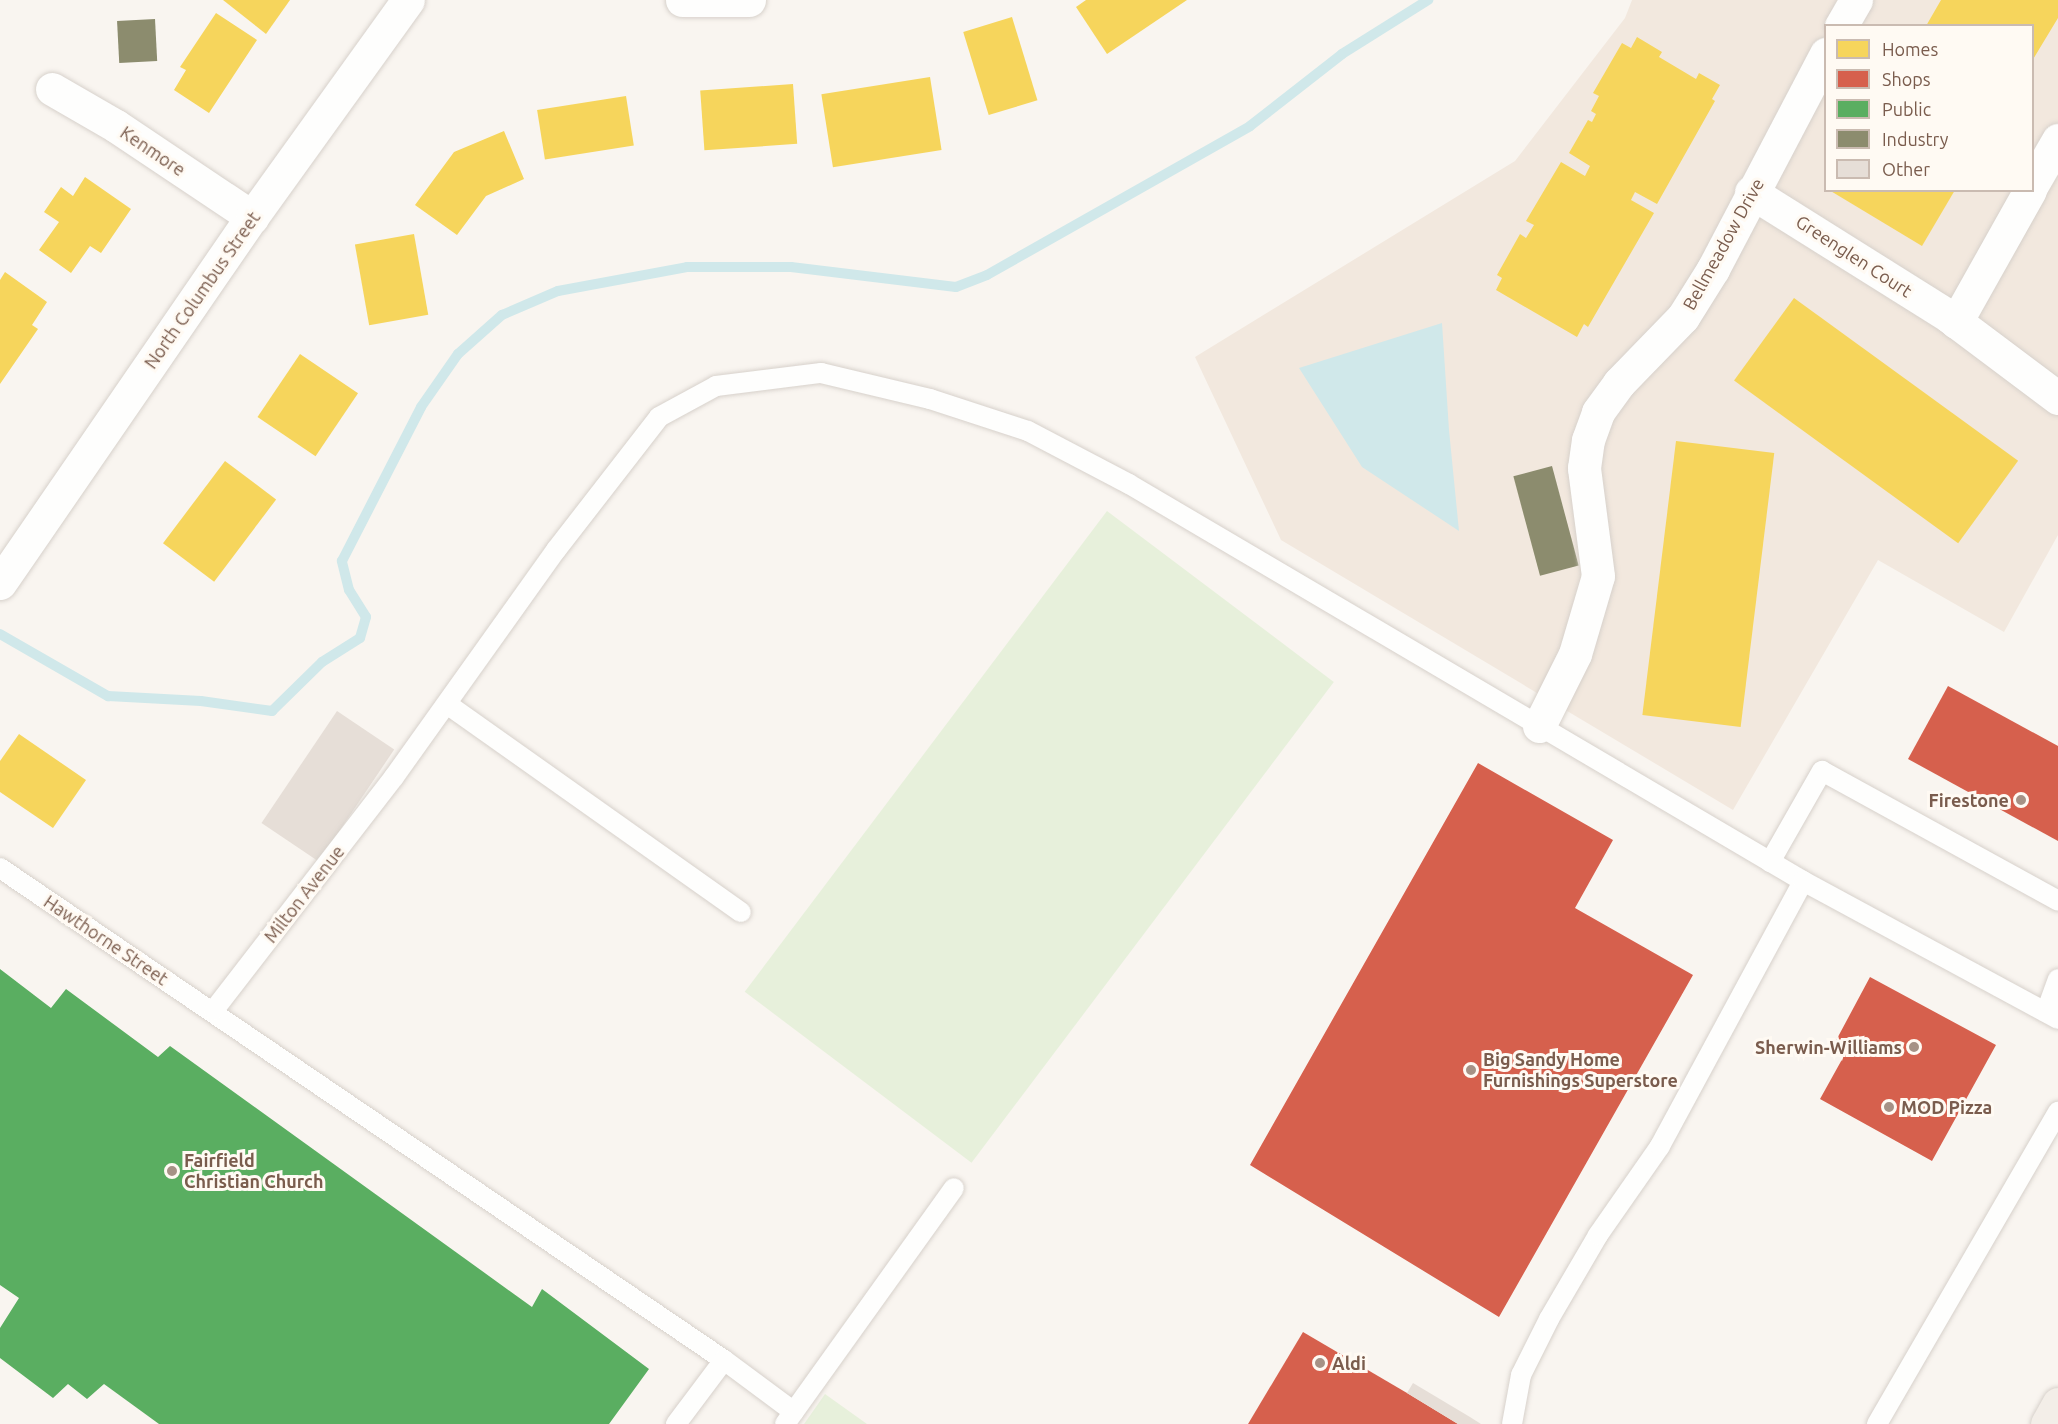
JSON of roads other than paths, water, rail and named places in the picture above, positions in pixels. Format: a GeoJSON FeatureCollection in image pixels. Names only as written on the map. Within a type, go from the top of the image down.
{"type":"FeatureCollection","features":[{"type":"Feature","properties":{"kind":"main road"},"geometry":{"type":"LineString","coordinates":[[2047,1424],[2058,1404]]}},
{"type":"Feature","properties":{"kind":"street","name":"North Columbus Street"},"geometry":{"type":"LineString","coordinates":[[0,583],[252,217],[408,0]]}},
{"type":"Feature","properties":{"kind":"street"},"geometry":{"type":"LineString","coordinates":[[682,0],[749,0]]}},
{"type":"Feature","properties":{"kind":"street"},"geometry":{"type":"LineString","coordinates":[[1842,24],[1856,0]]}},
{"type":"Feature","properties":{"kind":"street","name":"Bellmeadow Drive"},"geometry":{"type":"LineString","coordinates":[[1539,726],[1575,654],[1598,576],[1584,468],[1588,440],[1598,412],[1619,383],[1683,317],[1713,269],[1751,192],[1824,58]]}},
{"type":"Feature","properties":{"kind":"street","name":"Kenmore"},"geometry":{"type":"LineString","coordinates":[[52,88],[116,126],[252,217]]}},
{"type":"Feature","properties":{"kind":"street"},"geometry":{"type":"LineString","coordinates":[[2034,182],[2058,140]]}},
{"type":"Feature","properties":{"kind":"street","name":"Greenglen Court"},"geometry":{"type":"LineString","coordinates":[[1751,192],[1956,322],[2058,398]]}},
{"type":"Feature","properties":{"kind":"street"},"geometry":{"type":"LineString","coordinates":[[1956,322],[2029,192]]}},
{"type":"Feature","properties":{"kind":"lane","name":"Milton Avenue"},"geometry":{"type":"LineString","coordinates":[[214,1010],[394,777],[556,550],[659,417],[716,386],[821,374],[930,399],[1028,431],[1130,484],[1770,862],[2052,1016]]}},
{"type":"Feature","properties":{"kind":"lane"},"geometry":{"type":"LineString","coordinates":[[447,704],[741,912]]}},
{"type":"Feature","properties":{"kind":"lane"},"geometry":{"type":"LineString","coordinates":[[1770,862],[1822,771],[2058,901]]}},
{"type":"Feature","properties":{"kind":"lane","name":"Hawthorne Street"},"geometry":{"type":"LineString","coordinates":[[0,868],[214,1010],[724,1360],[789,1418]]}},
{"type":"Feature","properties":{"kind":"lane"},"geometry":{"type":"LineString","coordinates":[[1512,1424],[1521,1375],[1549,1319],[1598,1235],[1660,1146],[1803,881]]}},
{"type":"Feature","properties":{"kind":"lane"},"geometry":{"type":"LineString","coordinates":[[2052,1016],[2058,980]]}},
{"type":"Feature","properties":{"kind":"lane"},"geometry":{"type":"LineString","coordinates":[[1877,1424],[2058,1112]]}},
{"type":"Feature","properties":{"kind":"lane"},"geometry":{"type":"LineString","coordinates":[[789,1418],[954,1188]]}},
{"type":"Feature","properties":{"kind":"lane"},"geometry":{"type":"LineString","coordinates":[[676,1424],[724,1360]]}},
{"type":"Feature","properties":{"kind":"water"},"geometry":{"type":"Polygon","coordinates":[[[1442,323],[1459,531],[1362,467],[1299,368],[1442,323]]]}},
{"type":"Feature","properties":{"kind":"waterway"},"geometry":{"type":"LineString","coordinates":[[0,634],[108,696],[201,701],[272,711],[322,662],[360,638],[366,617],[349,590],[342,561],[421,407],[458,354],[502,315],[558,291],[687,267],[791,267],[956,287],[987,275],[1250,126],[1342,54],[1428,0]]}},
{"type":"Feature","properties":{"kind":"place","name":"Firestone"},"geometry":{"type":"Point","coordinates":[2021,800]}},
{"type":"Feature","properties":{"kind":"place","name":"Sherwin-Williams"},"geometry":{"type":"Point","coordinates":[1914,1047]}},
{"type":"Feature","properties":{"kind":"place","name":"Big Sandy Home Furnishings Superstore"},"geometry":{"type":"Point","coordinates":[1471,1070]}},
{"type":"Feature","properties":{"kind":"place","name":"MOD Pizza"},"geometry":{"type":"Point","coordinates":[1889,1107]}},
{"type":"Feature","properties":{"kind":"place","name":"Fairfield Christian Church"},"geometry":{"type":"Point","coordinates":[172,1171]}},
{"type":"Feature","properties":{"kind":"place","name":"Aldi"},"geometry":{"type":"Point","coordinates":[1320,1363]}}]}
